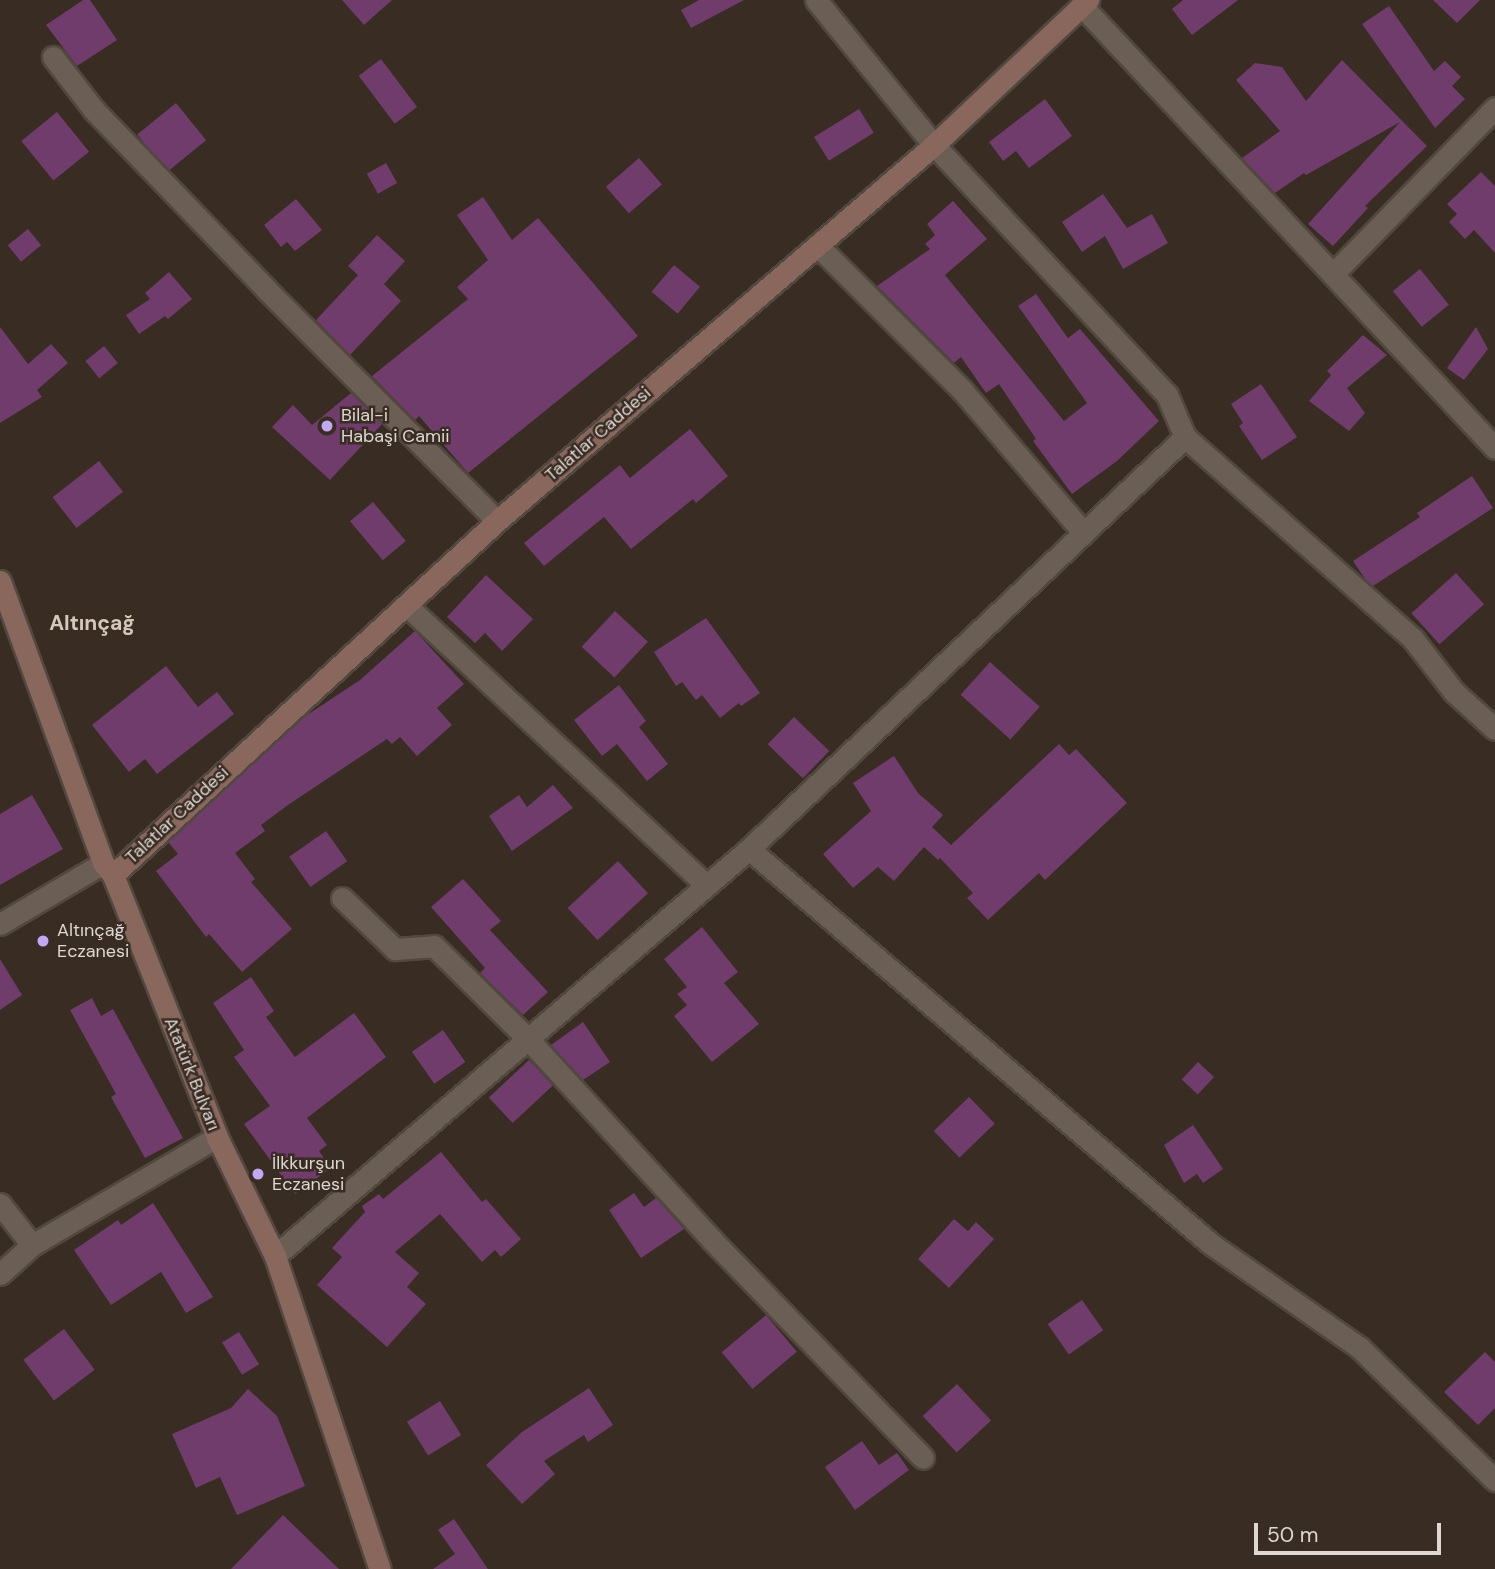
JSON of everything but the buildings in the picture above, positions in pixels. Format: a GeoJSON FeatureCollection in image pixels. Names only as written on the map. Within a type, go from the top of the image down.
{"type":"FeatureCollection","features":[{"type":"Feature","properties":{"kind":"street"},"geometry":{"type":"LineString","coordinates":[[816,0],[934,145],[1167,395],[1185,437],[1413,639],[1454,692],[1495,729]]}},
{"type":"Feature","properties":{"kind":"street"},"geometry":{"type":"LineString","coordinates":[[1084,3],[1495,448]]}},
{"type":"Feature","properties":{"kind":"street","name":"Talatlar Caddesi"},"geometry":{"type":"LineString","coordinates":[[108,869],[497,521],[934,145],[1084,3]]}},
{"type":"Feature","properties":{"kind":"street"},"geometry":{"type":"LineString","coordinates":[[53,57],[103,120],[293,317],[497,521]]}},
{"type":"Feature","properties":{"kind":"street"},"geometry":{"type":"LineString","coordinates":[[1333,274],[1495,108]]}},
{"type":"Feature","properties":{"kind":"street"},"geometry":{"type":"LineString","coordinates":[[818,246],[962,390],[1082,531]]}},
{"type":"Feature","properties":{"kind":"street"},"geometry":{"type":"LineString","coordinates":[[275,1256],[705,884],[749,849],[1082,531],[1185,437]]}},
{"type":"Feature","properties":{"kind":"street","name":"Atatürk Bulvarı"},"geometry":{"type":"LineString","coordinates":[[0,581],[108,869],[217,1137],[275,1256],[380,1569]]}},
{"type":"Feature","properties":{"kind":"street"},"geometry":{"type":"LineString","coordinates":[[406,605],[705,884]]}},
{"type":"Feature","properties":{"kind":"street"},"geometry":{"type":"LineString","coordinates":[[749,849],[1212,1244],[1360,1348],[1495,1480]]}},
{"type":"Feature","properties":{"kind":"street"},"geometry":{"type":"LineString","coordinates":[[0,924],[108,869]]}},
{"type":"Feature","properties":{"kind":"street"},"geometry":{"type":"LineString","coordinates":[[342,898],[395,949],[434,946],[528,1039],[712,1240],[923,1458]]}},
{"type":"Feature","properties":{"kind":"street"},"geometry":{"type":"LineString","coordinates":[[0,1274],[32,1245],[217,1137]]}},
{"type":"Feature","properties":{"kind":"street"},"geometry":{"type":"LineString","coordinates":[[0,1204],[32,1245]]}},
{"type":"Feature","properties":{"kind":"place","name":"Bilal-i Habaşi Camii"},"geometry":{"type":"Point","coordinates":[327,426]}},
{"type":"Feature","properties":{"kind":"place","name":"Altınçağ Eczanesi"},"geometry":{"type":"Point","coordinates":[43,941]}},
{"type":"Feature","properties":{"kind":"place","name":"İlkkurşun Eczanesi"},"geometry":{"type":"Point","coordinates":[258,1174]}},
{"type":"Feature","properties":{"kind":"district","name":"Altınçağ"},"geometry":{"type":"Point","coordinates":[92,623]}}]}
